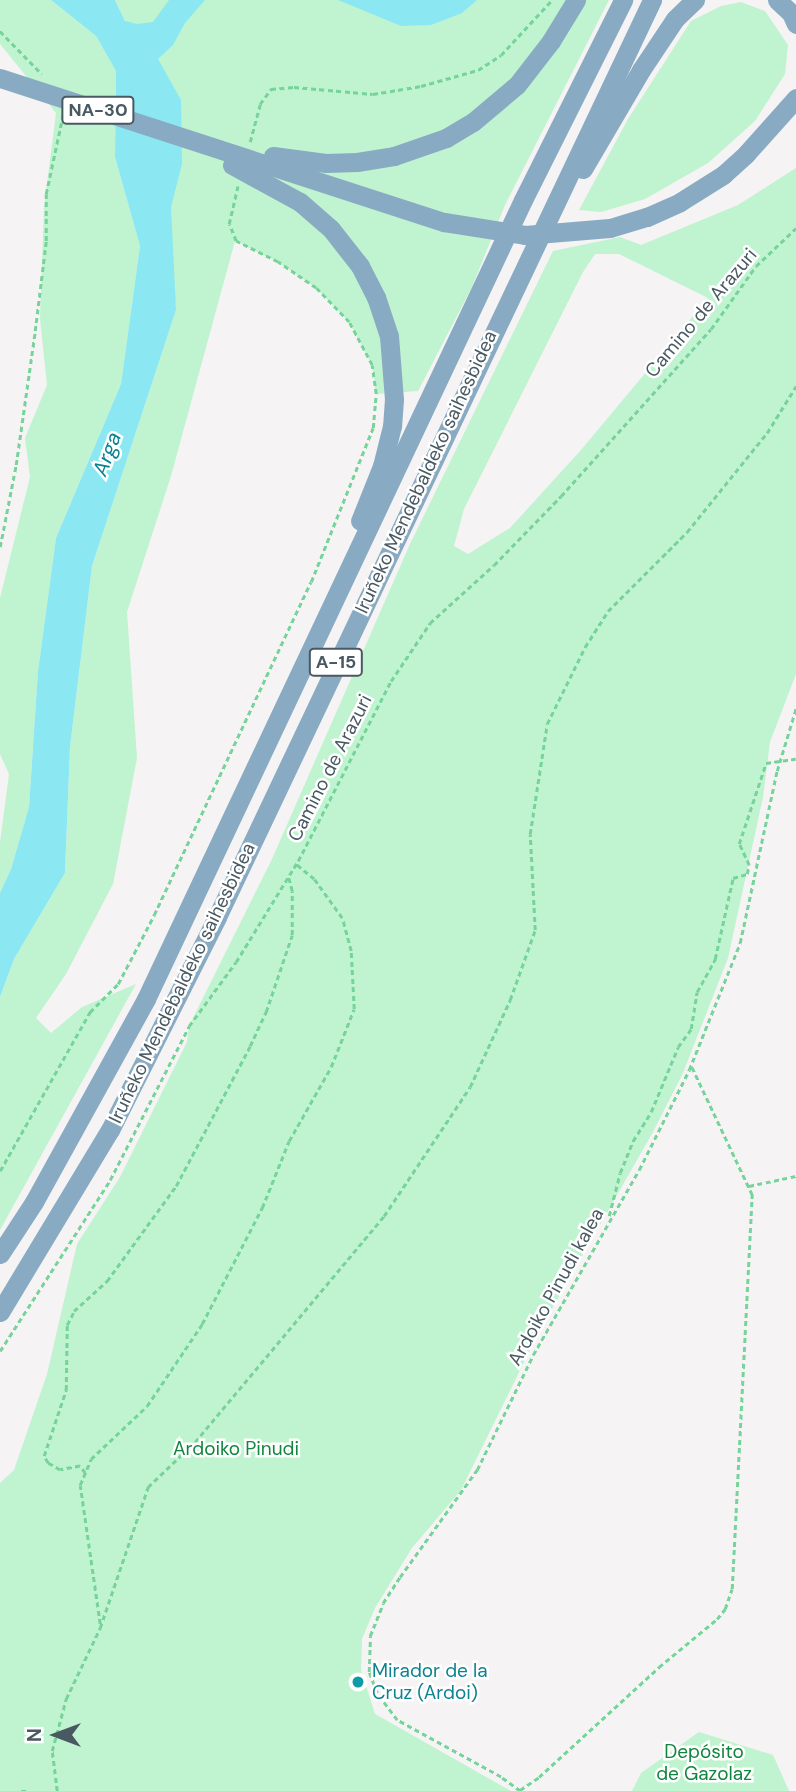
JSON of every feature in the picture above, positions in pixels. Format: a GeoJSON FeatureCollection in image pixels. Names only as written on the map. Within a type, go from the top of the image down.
{"type":"FeatureCollection","features":[{"type":"Feature","properties":{"kind":"highway"},"geometry":{"type":"LineString","coordinates":[[253,164],[295,161],[357,162],[394,156],[446,138],[473,122],[517,85],[551,41],[576,0]]}},
{"type":"Feature","properties":{"kind":"highway","name":"Iruñeko Mendebaldeko saihesbidea"},"geometry":{"type":"LineString","coordinates":[[0,1254],[34,1202],[146,999],[523,200],[623,0]]}},
{"type":"Feature","properties":{"kind":"highway","name":"Iruñeko Mendebaldeko saihesbidea"},"geometry":{"type":"LineString","coordinates":[[0,1312],[110,1130],[205,941],[652,0]]}},
{"type":"Feature","properties":{"kind":"highway"},"geometry":{"type":"LineString","coordinates":[[558,195],[583,170],[641,70],[676,19],[695,0]]}},
{"type":"Feature","properties":{"kind":"highway"},"geometry":{"type":"LineString","coordinates":[[777,0],[790,13],[796,24]]}},
{"type":"Feature","properties":{"kind":"highway","name":"NA-30"},"geometry":{"type":"LineString","coordinates":[[0,78],[196,142],[253,164]]}},
{"type":"Feature","properties":{"kind":"highway"},"geometry":{"type":"LineString","coordinates":[[778,120],[796,83]]}},
{"type":"Feature","properties":{"kind":"highway"},"geometry":{"type":"LineString","coordinates":[[253,164],[443,222],[503,233],[555,234],[610,228],[647,217],[701,189],[746,154],[796,98]]}},
{"type":"Feature","properties":{"kind":"highway"},"geometry":{"type":"LineString","coordinates":[[253,164],[331,229],[360,266],[376,297],[389,336],[394,367],[392,426],[382,466],[284,709]]}},
{"type":"Feature","properties":{"kind":"path"},"geometry":{"type":"LineString","coordinates":[[0,1171],[90,1012],[118,984],[155,915],[311,582],[373,428],[376,394],[372,365],[349,322],[316,288],[278,262],[236,241],[229,224],[253,164],[260,104],[271,89],[294,87],[373,94],[421,86],[478,70],[501,55],[552,0]]}},
{"type":"Feature","properties":{"kind":"path"},"geometry":{"type":"LineString","coordinates":[[0,32],[50,82]]}},
{"type":"Feature","properties":{"kind":"path"},"geometry":{"type":"LineString","coordinates":[[0,547],[16,465],[35,331],[46,241],[46,194],[64,108]]}},
{"type":"Feature","properties":{"kind":"path","name":"Camino de Arazuri"},"geometry":{"type":"LineString","coordinates":[[0,1351],[110,1180],[189,1026],[236,962],[296,864],[391,681],[430,622],[494,565],[561,496],[711,329],[756,266],[796,228]]}},
{"type":"Feature","properties":{"kind":"path"},"geometry":{"type":"LineString","coordinates":[[57,1791],[52,1751],[66,1699],[100,1628],[148,1487],[195,1442],[384,1216],[470,1087],[510,1000],[535,930],[530,834],[547,724],[585,647],[608,611],[687,532],[767,433],[796,386]]}},
{"type":"Feature","properties":{"kind":"path","name":"Ardoiko Pinudi kalea"},"geometry":{"type":"LineString","coordinates":[[520,1790],[397,1720],[381,1700],[369,1672],[370,1636],[383,1603],[477,1470],[533,1355],[639,1170],[691,1066],[740,943],[779,761],[796,708]]}},
{"type":"Feature","properties":{"kind":"path"},"geometry":{"type":"LineString","coordinates":[[608,1220],[620,1173],[651,1112],[678,1047],[691,1029],[697,992],[715,959],[733,878],[747,874],[749,865],[739,844],[766,763],[796,759]]}},
{"type":"Feature","properties":{"kind":"path"},"geometry":{"type":"LineString","coordinates":[[100,1628],[80,1485],[91,1459],[147,1406],[202,1324],[262,1208],[289,1141],[331,1067],[354,1009],[351,951],[342,918],[314,879],[296,864]]}},
{"type":"Feature","properties":{"kind":"path"},"geometry":{"type":"LineString","coordinates":[[85,1473],[80,1466],[60,1469],[48,1463],[44,1456],[66,1390],[67,1325],[74,1311],[113,1273],[176,1186],[250,1046],[266,1012],[292,935],[292,891],[288,876]]}},
{"type":"Feature","properties":{"kind":"path"},"geometry":{"type":"LineString","coordinates":[[520,1790],[539,1777],[659,1667],[717,1619],[729,1600],[735,1563],[751,1208],[749,1186],[691,1066]]}},
{"type":"Feature","properties":{"kind":"path"},"geometry":{"type":"LineString","coordinates":[[749,1186],[796,1176]]}},
{"type":"Feature","properties":{"kind":"path"},"geometry":{"type":"LineString","coordinates":[[21,1791],[27,1791]]}},
{"type":"Feature","properties":{"kind":"green space"},"geometry":{"type":"Polygon","coordinates":[[[0,0],[51,0],[96,36],[116,71],[115,157],[140,246],[121,384],[56,538],[38,671],[29,807],[11,869],[0,893],[0,842],[9,774],[0,754],[0,598],[30,477],[25,438],[47,385],[40,319],[44,207],[56,113],[0,44],[0,0]]]}},
{"type":"Feature","properties":{"kind":"green space"},"geometry":{"type":"Polygon","coordinates":[[[115,0],[609,0],[505,205],[472,287],[418,391],[376,394],[372,365],[349,322],[316,288],[278,262],[235,241],[171,476],[127,612],[137,758],[113,884],[66,974],[36,1018],[51,1033],[82,1007],[136,984],[0,1230],[0,997],[14,959],[65,873],[70,747],[92,566],[176,310],[152,76],[115,0]]]}},
{"type":"Feature","properties":{"kind":"green space"},"geometry":{"type":"Polygon","coordinates":[[[741,2],[765,11],[788,45],[785,74],[755,121],[708,163],[645,199],[601,212],[579,210],[628,119],[691,21],[721,6],[741,2]]]}},
{"type":"Feature","properties":{"kind":"green space","name":"Ardoiko Pinudi"},"geometry":{"type":"Polygon","coordinates":[[[796,168],[796,674],[770,742],[763,797],[728,958],[683,1073],[653,1132],[540,1330],[461,1490],[412,1548],[375,1608],[362,1639],[361,1670],[375,1714],[511,1791],[0,1791],[0,1483],[14,1470],[47,1374],[77,1244],[120,1177],[187,1042],[189,1026],[272,859],[410,544],[553,251],[620,237],[641,245],[738,205],[796,168]],[[595,254],[583,272],[464,509],[454,546],[468,554],[510,528],[581,450],[708,298],[619,254],[595,254]]]}},
{"type":"Feature","properties":{"kind":"green space","name":"Depósito de Gazolaz"},"geometry":{"type":"Polygon","coordinates":[[[699,1732],[773,1755],[789,1791],[632,1791],[641,1773],[699,1732]]]}},
{"type":"Feature","properties":{"kind":"water","name":"Arga"},"geometry":{"type":"Polygon","coordinates":[[[51,0],[115,0],[125,21],[137,24],[153,22],[169,0],[205,0],[185,23],[173,45],[158,59],[181,100],[182,164],[171,207],[176,310],[92,566],[70,747],[65,873],[14,959],[0,997],[0,893],[11,869],[29,807],[38,671],[56,538],[121,384],[140,246],[115,157],[116,71],[96,36],[51,0]]]}},
{"type":"Feature","properties":{"kind":"water"},"geometry":{"type":"Polygon","coordinates":[[[338,0],[477,0],[462,13],[431,25],[401,26],[338,0]]]}},
{"type":"Feature","properties":{"kind":"place","name":"Mirador de la Cruz (Ardoi)"},"geometry":{"type":"Point","coordinates":[358,1682]}}]}
